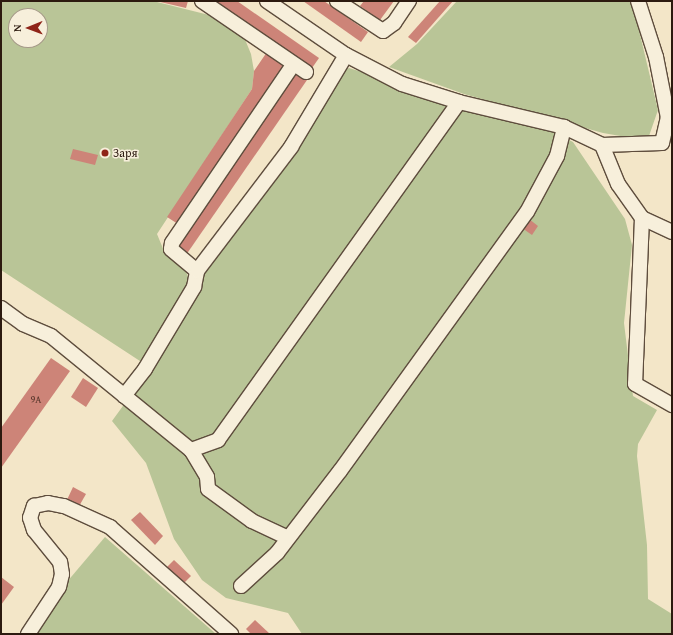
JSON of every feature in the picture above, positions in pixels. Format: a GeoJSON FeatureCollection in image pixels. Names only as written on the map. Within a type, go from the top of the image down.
{"type":"FeatureCollection","features":[{"type":"Feature","properties":{"kind":"street"},"geometry":{"type":"LineString","coordinates":[[202,1],[306,72]]}},
{"type":"Feature","properties":{"kind":"street"},"geometry":{"type":"LineString","coordinates":[[267,1],[346,55],[402,84],[459,102],[564,127],[602,145],[662,143],[668,118],[656,57],[638,1]]}},
{"type":"Feature","properties":{"kind":"street"},"geometry":{"type":"LineString","coordinates":[[337,1],[354,6],[383,31],[394,23],[409,1]]}},
{"type":"Feature","properties":{"kind":"street"},"geometry":{"type":"LineString","coordinates":[[124,396],[194,287],[197,271],[291,147],[346,55]]}},
{"type":"Feature","properties":{"kind":"street"},"geometry":{"type":"LineString","coordinates":[[197,271],[171,249],[172,243],[293,64]]}},
{"type":"Feature","properties":{"kind":"street"},"geometry":{"type":"LineString","coordinates":[[191,450],[218,440],[459,102]]}},
{"type":"Feature","properties":{"kind":"street"},"geometry":{"type":"LineString","coordinates":[[241,586],[277,553],[287,537],[385,410],[527,212],[557,156],[564,127]]}},
{"type":"Feature","properties":{"kind":"street"},"geometry":{"type":"LineString","coordinates":[[602,145],[618,184],[642,218],[672,232]]}},
{"type":"Feature","properties":{"kind":"street"},"geometry":{"type":"LineString","coordinates":[[642,218],[636,384],[672,405]]}},
{"type":"Feature","properties":{"kind":"street"},"geometry":{"type":"LineString","coordinates":[[1,308],[23,324],[51,336],[191,450],[207,477],[208,489],[252,521],[287,537]]}},
{"type":"Feature","properties":{"kind":"street"},"geometry":{"type":"LineString","coordinates":[[28,634],[59,587],[62,574],[60,562],[34,530],[30,518],[34,506],[48,503],[64,506],[110,527],[231,634]]}},
{"type":"Feature","properties":{"kind":"green space","name":"Заря"},"geometry":{"type":"Polygon","coordinates":[[[1,1],[153,1],[217,17],[244,37],[251,54],[254,71],[252,89],[157,234],[164,251],[183,264],[191,284],[143,363],[1,270],[1,1]]]}},
{"type":"Feature","properties":{"kind":"green space"},"geometry":{"type":"Polygon","coordinates":[[[457,1],[632,1],[658,110],[649,136],[632,138],[603,133],[464,94],[389,67],[417,44],[457,1]]]}},
{"type":"Feature","properties":{"kind":"green space"},"geometry":{"type":"Polygon","coordinates":[[[349,68],[549,130],[573,142],[625,219],[632,245],[624,323],[633,396],[657,410],[638,444],[637,456],[647,545],[648,599],[672,614],[672,634],[302,634],[288,613],[226,598],[202,580],[174,539],[146,463],[112,421],[144,377],[201,276],[338,74],[349,68]]]}},
{"type":"Feature","properties":{"kind":"green space"},"geometry":{"type":"Polygon","coordinates":[[[105,537],[216,634],[35,634],[66,583],[105,537]]]}},
{"type":"Feature","properties":{"kind":"building"},"geometry":{"type":"Polygon","coordinates":[[[156,1],[188,1],[186,8],[156,1]]]}},
{"type":"Feature","properties":{"kind":"building"},"geometry":{"type":"Polygon","coordinates":[[[215,1],[237,1],[319,58],[312,68],[215,1]]]}},
{"type":"Feature","properties":{"kind":"building"},"geometry":{"type":"Polygon","coordinates":[[[303,1],[324,1],[368,32],[361,42],[303,1]]]}},
{"type":"Feature","properties":{"kind":"building"},"geometry":{"type":"Polygon","coordinates":[[[364,1],[394,1],[380,20],[360,6],[364,1]]]}},
{"type":"Feature","properties":{"kind":"building"},"geometry":{"type":"Polygon","coordinates":[[[440,1],[453,1],[416,43],[408,37],[440,1]]]}},
{"type":"Feature","properties":{"kind":"building"},"geometry":{"type":"Polygon","coordinates":[[[267,52],[288,66],[178,224],[167,217],[252,89],[254,71],[267,52]]]}},
{"type":"Feature","properties":{"kind":"building"},"geometry":{"type":"Polygon","coordinates":[[[297,72],[307,80],[186,255],[175,247],[297,72]]]}},
{"type":"Feature","properties":{"kind":"building"},"geometry":{"type":"Polygon","coordinates":[[[73,149],[98,155],[95,165],[70,159],[73,149]]]}},
{"type":"Feature","properties":{"kind":"building"},"geometry":{"type":"Polygon","coordinates":[[[529,219],[538,226],[532,235],[522,228],[529,219]]]}},
{"type":"Feature","properties":{"kind":"building"},"geometry":{"type":"Polygon","coordinates":[[[51,358],[70,371],[1,468],[1,428],[51,358]]]}},
{"type":"Feature","properties":{"kind":"building"},"geometry":{"type":"Polygon","coordinates":[[[83,378],[98,388],[86,407],[71,397],[83,378]]]}},
{"type":"Feature","properties":{"kind":"building"},"geometry":{"type":"Polygon","coordinates":[[[73,487],[86,494],[78,508],[66,502],[73,487]]]}},
{"type":"Feature","properties":{"kind":"building"},"geometry":{"type":"Polygon","coordinates":[[[140,512],[163,536],[155,545],[131,520],[140,512]]]}},
{"type":"Feature","properties":{"kind":"building"},"geometry":{"type":"Polygon","coordinates":[[[174,560],[191,576],[183,584],[166,568],[174,560]]]}},
{"type":"Feature","properties":{"kind":"building"},"geometry":{"type":"Polygon","coordinates":[[[1,577],[14,587],[1,605],[1,577]]]}},
{"type":"Feature","properties":{"kind":"building"},"geometry":{"type":"Polygon","coordinates":[[[255,620],[270,634],[251,634],[246,629],[255,620]]]}},
{"type":"Feature","properties":{"kind":"place","name":"Заря"},"geometry":{"type":"Point","coordinates":[105,153]}}]}
